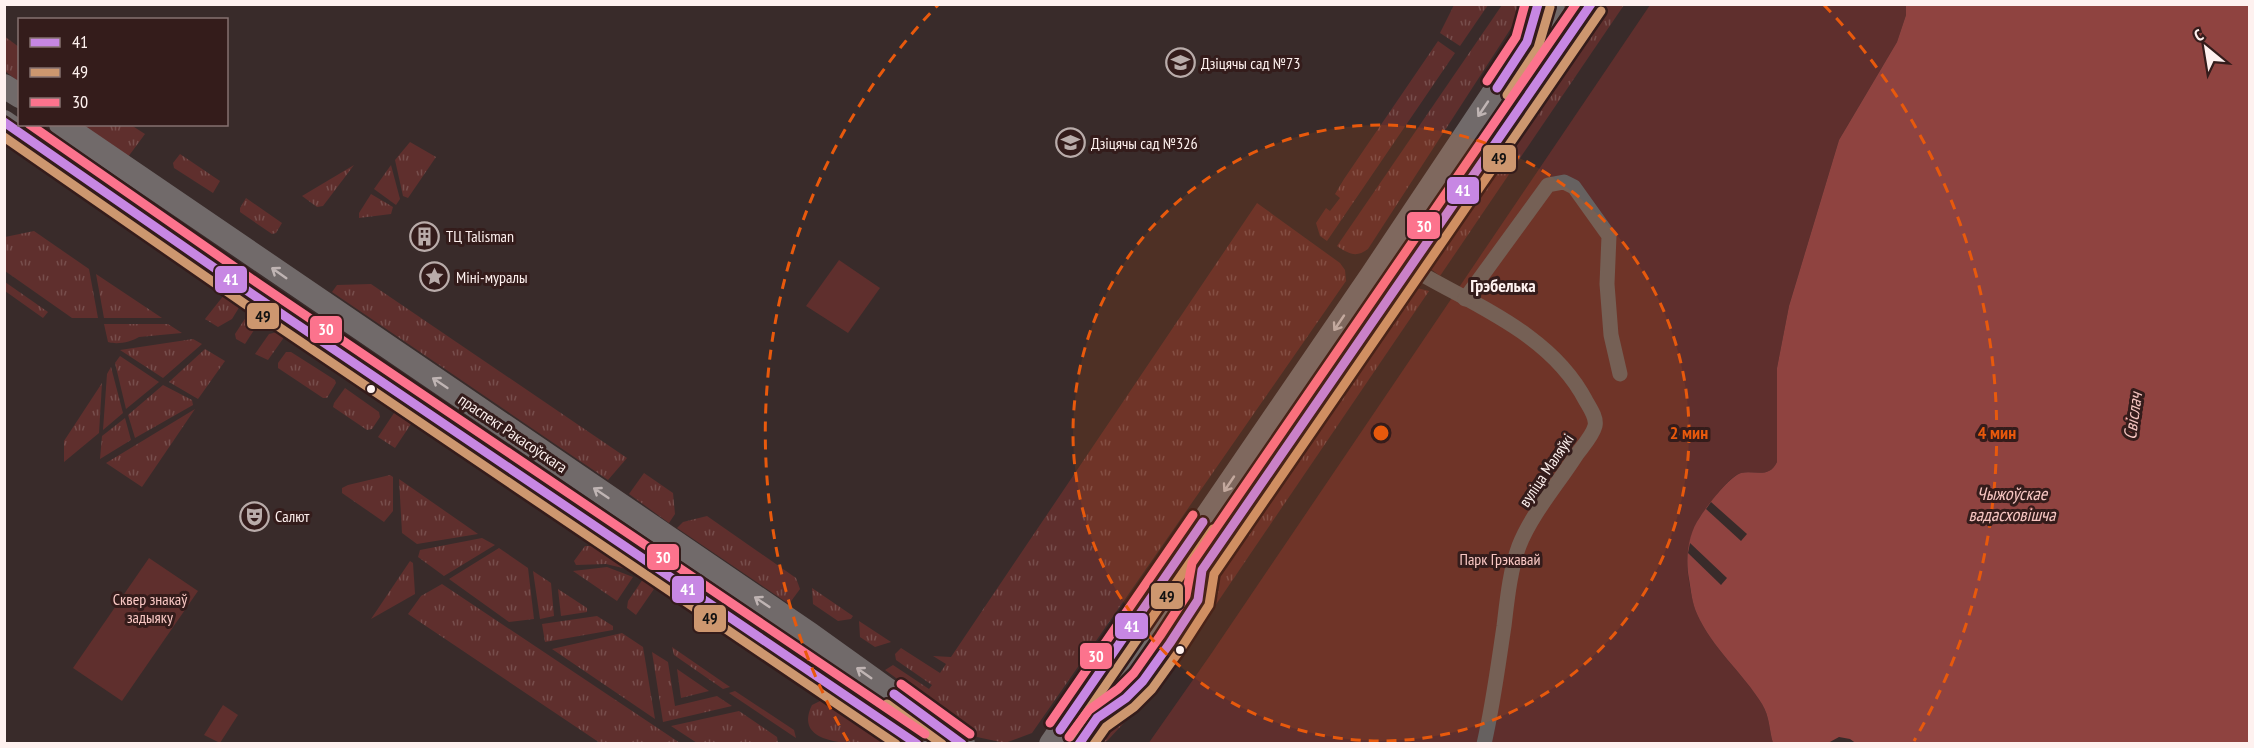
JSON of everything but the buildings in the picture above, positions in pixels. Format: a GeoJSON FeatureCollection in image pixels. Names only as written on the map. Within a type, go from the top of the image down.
{"type":"FeatureCollection","features":[{"type":"Feature","properties":{"kind":"main road"},"geometry":{"type":"LineString","coordinates":[[1051,744],[1372,275],[1553,4]]}},
{"type":"Feature","properties":{"kind":"main road"},"geometry":{"type":"LineString","coordinates":[[1079,744],[1411,268],[1590,4]]}},
{"type":"Feature","properties":{"kind":"main road"},"geometry":{"type":"LineString","coordinates":[[4,86],[18,95]]}},
{"type":"Feature","properties":{"kind":"main road","name":"праспект Ракасоўскага"},"geometry":{"type":"LineString","coordinates":[[4,122],[252,294],[918,744]]}},
{"type":"Feature","properties":{"kind":"main road","name":"праспект Ракасоўскага"},"geometry":{"type":"LineString","coordinates":[[64,126],[811,635],[963,744]]}},
{"type":"Feature","properties":{"kind":"main road"},"geometry":{"type":"LineString","coordinates":[[1372,275],[1395,290]]}},
{"type":"Feature","properties":{"kind":"street"},"geometry":{"type":"LineString","coordinates":[[1465,299],[1548,185],[1564,182],[1574,187],[1609,236],[1607,284],[1609,315],[1620,374]]}},
{"type":"Feature","properties":{"kind":"street","name":"вуліца Маляўкі"},"geometry":{"type":"LineString","coordinates":[[1411,268],[1550,351],[1566,368],[1582,392],[1593,413],[1595,426],[1542,505],[1519,546],[1509,590],[1493,701],[1484,744]]}},
{"type":"Feature","properties":{"kind":"green space"},"geometry":{"type":"Polygon","coordinates":[[[1454,5],[1488,5],[1460,46],[1440,33],[1454,5]]]}},
{"type":"Feature","properties":{"kind":"green space"},"geometry":{"type":"Polygon","coordinates":[[[1502,5],[1526,5],[1368,249],[1352,254],[1337,246],[1502,5]]]}},
{"type":"Feature","properties":{"kind":"green space"},"geometry":{"type":"Polygon","coordinates":[[[1565,5],[1574,5],[1391,273],[1386,274],[1384,270],[1565,5]]]}},
{"type":"Feature","properties":{"kind":"green space"},"geometry":{"type":"Polygon","coordinates":[[[1604,5],[1624,5],[1440,276],[1427,266],[1428,263],[1604,5]]]}},
{"type":"Feature","properties":{"kind":"green space","name":"Парк Грэкавай"},"geometry":{"type":"Polygon","coordinates":[[[1650,5],[1906,5],[1906,15],[1897,42],[1839,140],[1789,306],[1777,368],[1777,462],[1766,472],[1746,472],[1736,475],[1719,492],[1700,517],[1689,544],[1688,574],[1692,600],[1697,614],[1711,638],[1765,709],[1773,743],[1148,744],[1211,654],[1650,5]]]}},
{"type":"Feature","properties":{"kind":"green space"},"geometry":{"type":"Polygon","coordinates":[[[4,36],[18,46],[18,81],[5,71],[4,36]]]}},
{"type":"Feature","properties":{"kind":"green space"},"geometry":{"type":"Polygon","coordinates":[[[1438,41],[1455,53],[1327,241],[1320,236],[1316,223],[1326,208],[1330,211],[1340,198],[1335,194],[1344,179],[1438,41]]]}},
{"type":"Feature","properties":{"kind":"green space"},"geometry":{"type":"Polygon","coordinates":[[[83,126],[133,126],[145,134],[128,157],[83,126]]]}},
{"type":"Feature","properties":{"kind":"green space"},"geometry":{"type":"Polygon","coordinates":[[[410,142],[436,157],[408,198],[403,196],[395,160],[410,142]]]}},
{"type":"Feature","properties":{"kind":"green space"},"geometry":{"type":"Polygon","coordinates":[[[180,154],[220,181],[213,193],[174,168],[173,163],[180,154]]]}},
{"type":"Feature","properties":{"kind":"green space"},"geometry":{"type":"Polygon","coordinates":[[[354,165],[323,206],[317,207],[302,196],[354,165]]]}},
{"type":"Feature","properties":{"kind":"green space"},"geometry":{"type":"Polygon","coordinates":[[[391,165],[400,199],[396,205],[374,189],[391,165]]]}},
{"type":"Feature","properties":{"kind":"green space"},"geometry":{"type":"Polygon","coordinates":[[[371,194],[393,207],[391,214],[359,218],[359,213],[371,194]]]}},
{"type":"Feature","properties":{"kind":"green space"},"geometry":{"type":"Polygon","coordinates":[[[246,198],[282,223],[276,233],[272,234],[240,212],[246,198]]]}},
{"type":"Feature","properties":{"kind":"green space"},"geometry":{"type":"Polygon","coordinates":[[[1257,203],[1340,263],[1345,270],[1346,281],[1032,733],[1005,743],[977,737],[885,670],[893,665],[929,689],[932,685],[896,660],[895,654],[901,648],[940,673],[946,664],[933,656],[951,657],[1257,203]]]}},
{"type":"Feature","properties":{"kind":"green space"},"geometry":{"type":"Polygon","coordinates":[[[34,231],[89,269],[98,318],[72,318],[5,271],[5,237],[34,231]]]}},
{"type":"Feature","properties":{"kind":"green space"},"geometry":{"type":"Polygon","coordinates":[[[839,260],[880,288],[848,333],[806,306],[839,260]]]}},
{"type":"Feature","properties":{"kind":"green space"},"geometry":{"type":"Polygon","coordinates":[[[96,274],[162,318],[104,318],[96,274]]]}},
{"type":"Feature","properties":{"kind":"green space"},"geometry":{"type":"Polygon","coordinates":[[[5,282],[48,312],[43,318],[5,291],[5,282]]]}},
{"type":"Feature","properties":{"kind":"green space"},"geometry":{"type":"Polygon","coordinates":[[[371,284],[627,458],[608,480],[332,292],[337,285],[371,284]]]}},
{"type":"Feature","properties":{"kind":"green space"},"geometry":{"type":"Polygon","coordinates":[[[1374,288],[1378,293],[1082,729],[1076,725],[1374,288]]]}},
{"type":"Feature","properties":{"kind":"green space"},"geometry":{"type":"Polygon","coordinates":[[[1417,288],[1429,291],[1200,628],[1194,624],[1216,577],[1411,291],[1417,288]]]}},
{"type":"Feature","properties":{"kind":"green space"},"geometry":{"type":"Polygon","coordinates":[[[224,295],[240,306],[232,319],[218,327],[205,319],[224,295]]]}},
{"type":"Feature","properties":{"kind":"green space"},"geometry":{"type":"Polygon","coordinates":[[[250,311],[256,316],[258,324],[245,344],[236,339],[235,334],[250,311]]]}},
{"type":"Feature","properties":{"kind":"green space"},"geometry":{"type":"Polygon","coordinates":[[[104,324],[168,324],[182,333],[139,337],[112,343],[108,342],[104,324]]]}},
{"type":"Feature","properties":{"kind":"green space"},"geometry":{"type":"Polygon","coordinates":[[[277,332],[285,336],[268,360],[255,354],[269,334],[277,332]]]}},
{"type":"Feature","properties":{"kind":"green space"},"geometry":{"type":"Polygon","coordinates":[[[193,339],[202,344],[163,378],[120,350],[193,339]]]}},
{"type":"Feature","properties":{"kind":"green space"},"geometry":{"type":"Polygon","coordinates":[[[205,349],[225,361],[198,399],[169,382],[205,349]]]}},
{"type":"Feature","properties":{"kind":"green space"},"geometry":{"type":"Polygon","coordinates":[[[286,352],[291,352],[335,380],[336,383],[327,398],[323,398],[278,368],[278,363],[286,352]]]}},
{"type":"Feature","properties":{"kind":"green space"},"geometry":{"type":"Polygon","coordinates":[[[120,356],[159,382],[126,409],[115,363],[120,356]]]}},
{"type":"Feature","properties":{"kind":"green space"},"geometry":{"type":"Polygon","coordinates":[[[111,367],[123,413],[103,430],[107,374],[111,367]]]}},
{"type":"Feature","properties":{"kind":"green space"},"geometry":{"type":"Polygon","coordinates":[[[102,383],[99,433],[64,462],[64,441],[102,383]]]}},
{"type":"Feature","properties":{"kind":"green space"},"geometry":{"type":"Polygon","coordinates":[[[163,385],[192,400],[193,405],[135,438],[128,415],[163,385]]]}},
{"type":"Feature","properties":{"kind":"green space"},"geometry":{"type":"Polygon","coordinates":[[[345,388],[379,412],[380,417],[372,429],[367,430],[333,407],[345,388]]]}},
{"type":"Feature","properties":{"kind":"green space"},"geometry":{"type":"Polygon","coordinates":[[[195,409],[142,487],[106,463],[195,409]]]}},
{"type":"Feature","properties":{"kind":"green space"},"geometry":{"type":"Polygon","coordinates":[[[396,410],[413,421],[395,448],[378,437],[396,410]]]}},
{"type":"Feature","properties":{"kind":"green space"},"geometry":{"type":"Polygon","coordinates":[[[125,418],[131,440],[100,459],[102,436],[125,418]]]}},
{"type":"Feature","properties":{"kind":"green space"},"geometry":{"type":"Polygon","coordinates":[[[644,473],[673,493],[675,514],[669,523],[629,494],[644,473]]]}},
{"type":"Feature","properties":{"kind":"green space"},"geometry":{"type":"Polygon","coordinates":[[[390,475],[393,477],[393,511],[384,522],[342,493],[342,488],[348,485],[390,475]]]}},
{"type":"Feature","properties":{"kind":"green space"},"geometry":{"type":"Polygon","coordinates":[[[399,479],[478,534],[417,544],[402,533],[399,479]]]}},
{"type":"Feature","properties":{"kind":"green space"},"geometry":{"type":"Polygon","coordinates":[[[707,516],[796,578],[800,589],[789,604],[677,528],[683,522],[707,516]]]}},
{"type":"Feature","properties":{"kind":"green space"},"geometry":{"type":"Polygon","coordinates":[[[482,538],[495,545],[444,576],[418,557],[420,550],[482,538]]]}},
{"type":"Feature","properties":{"kind":"green space"},"geometry":{"type":"Polygon","coordinates":[[[585,546],[596,546],[635,571],[606,564],[576,565],[574,561],[585,546]]]}},
{"type":"Feature","properties":{"kind":"green space"},"geometry":{"type":"Polygon","coordinates":[[[499,548],[528,568],[534,619],[509,622],[449,579],[499,548]]]}},
{"type":"Feature","properties":{"kind":"green space","name":"Сквер знакаў задыяку"},"geometry":{"type":"Polygon","coordinates":[[[149,558],[198,591],[122,701],[73,668],[149,558]]]}},
{"type":"Feature","properties":{"kind":"green space"},"geometry":{"type":"Polygon","coordinates":[[[410,561],[413,563],[415,594],[371,619],[410,561]]]}},
{"type":"Feature","properties":{"kind":"green space"},"geometry":{"type":"Polygon","coordinates":[[[607,567],[633,577],[617,601],[573,571],[607,567]]]}},
{"type":"Feature","properties":{"kind":"green space"},"geometry":{"type":"Polygon","coordinates":[[[533,571],[551,583],[554,616],[540,619],[533,571]]]}},
{"type":"Feature","properties":{"kind":"green space"},"geometry":{"type":"Polygon","coordinates":[[[643,579],[654,589],[636,615],[627,608],[628,601],[643,579]]]}},
{"type":"Feature","properties":{"kind":"green space"},"geometry":{"type":"Polygon","coordinates":[[[442,584],[680,743],[600,743],[408,614],[421,596],[442,584]]]}},
{"type":"Feature","properties":{"kind":"green space"},"geometry":{"type":"Polygon","coordinates":[[[812,588],[853,616],[851,619],[838,621],[813,604],[812,588]]]}},
{"type":"Feature","properties":{"kind":"green space"},"geometry":{"type":"Polygon","coordinates":[[[558,589],[587,608],[587,612],[561,616],[558,589]]]}},
{"type":"Feature","properties":{"kind":"green space"},"geometry":{"type":"Polygon","coordinates":[[[597,616],[613,626],[613,630],[545,642],[542,624],[597,616]]]}},
{"type":"Feature","properties":{"kind":"green space"},"geometry":{"type":"Polygon","coordinates":[[[859,621],[891,642],[875,647],[860,637],[859,621]]]}},
{"type":"Feature","properties":{"kind":"green space"},"geometry":{"type":"Polygon","coordinates":[[[622,633],[643,647],[655,719],[552,649],[622,633]]]}},
{"type":"Feature","properties":{"kind":"green space"},"geometry":{"type":"Polygon","coordinates":[[[672,647],[730,687],[723,689],[674,655],[672,647]]]}},
{"type":"Feature","properties":{"kind":"green space"},"geometry":{"type":"Polygon","coordinates":[[[652,652],[668,662],[675,706],[717,696],[732,706],[663,722],[652,652]]]}},
{"type":"Feature","properties":{"kind":"green space"},"geometry":{"type":"Polygon","coordinates":[[[677,669],[709,691],[681,698],[677,669]]]}},
{"type":"Feature","properties":{"kind":"green space"},"geometry":{"type":"Polygon","coordinates":[[[735,691],[794,730],[796,738],[729,693],[735,691]]]}},
{"type":"Feature","properties":{"kind":"green space"},"geometry":{"type":"Polygon","coordinates":[[[1141,692],[1148,697],[1107,741],[1100,743],[1095,740],[1119,711],[1141,692]]]}},
{"type":"Feature","properties":{"kind":"green space"},"geometry":{"type":"Polygon","coordinates":[[[822,700],[887,743],[846,743],[819,736],[811,729],[808,719],[812,705],[822,700]]]}},
{"type":"Feature","properties":{"kind":"green space"},"geometry":{"type":"Polygon","coordinates":[[[223,705],[238,715],[220,743],[204,735],[223,705]]]}},
{"type":"Feature","properties":{"kind":"green space"},"geometry":{"type":"Polygon","coordinates":[[[739,711],[777,737],[778,743],[697,743],[671,726],[739,711]]]}},
{"type":"Feature","properties":{"kind":"water","name":"Чыжоўскае вадасховішча"},"geometry":{"type":"Polygon","coordinates":[[[1906,5],[2249,5],[2249,743],[1857,744],[1850,739],[1839,737],[1828,743],[1773,743],[1765,709],[1711,638],[1697,614],[1687,563],[1688,546],[1693,531],[1707,506],[1736,475],[1746,472],[1766,472],[1777,462],[1777,368],[1789,306],[1839,140],[1897,42],[1906,15],[1906,5]]]}},
{"type":"Feature","properties":{"kind":"pier"},"geometry":{"type":"Polygon","coordinates":[[[1711,502],[1747,534],[1741,541],[1706,509],[1711,502]]]}},
{"type":"Feature","properties":{"kind":"pier"},"geometry":{"type":"Polygon","coordinates":[[[1690,543],[1727,578],[1721,585],[1688,553],[1690,543]]]}},
{"type":"Feature","properties":{"kind":"transit line","name":"30"},"geometry":{"type":"LineString","coordinates":[[1487,81],[1516,37],[1525,4]]}},
{"type":"Feature","properties":{"kind":"transit line","name":"41"},"geometry":{"type":"LineString","coordinates":[[1497,88],[1527,42],[1538,4]]}},
{"type":"Feature","properties":{"kind":"transit line","name":"30"},"geometry":{"type":"LineString","coordinates":[[1069,737],[1089,710],[1118,689],[1134,673],[1160,636],[1186,596],[1192,563],[1576,4]]}},
{"type":"Feature","properties":{"kind":"transit line","name":"41"},"geometry":{"type":"LineString","coordinates":[[1079,744],[1097,718],[1126,698],[1143,681],[1170,643],[1198,600],[1202,570],[1591,4]]}},
{"type":"Feature","properties":{"kind":"transit line","name":"49"},"geometry":{"type":"LineString","coordinates":[[1507,95],[1538,48],[1550,7]]}},
{"type":"Feature","properties":{"kind":"transit line","name":"49"},"geometry":{"type":"LineString","coordinates":[[1094,744],[1106,727],[1134,707],[1152,689],[1180,650],[1209,605],[1214,574],[1601,11]]}},
{"type":"Feature","properties":{"kind":"transit line","name":"41"},"geometry":{"type":"LineString","coordinates":[[4,122],[252,294],[917,744]]}},
{"type":"Feature","properties":{"kind":"transit line","name":"30"},"geometry":{"type":"LineString","coordinates":[[32,126],[259,284],[925,734]]}},
{"type":"Feature","properties":{"kind":"transit line","name":"49"},"geometry":{"type":"LineString","coordinates":[[4,137],[245,304],[896,744]]}},
{"type":"Feature","properties":{"kind":"transit line","name":"30"},"geometry":{"type":"LineString","coordinates":[[1050,723],[1193,515]]}},
{"type":"Feature","properties":{"kind":"transit line","name":"41"},"geometry":{"type":"LineString","coordinates":[[1060,730],[1203,522]]}},
{"type":"Feature","properties":{"kind":"transit line","name":"49"},"geometry":{"type":"LineString","coordinates":[[1070,737],[1213,529]]}},
{"type":"Feature","properties":{"kind":"transit line","name":"30"},"geometry":{"type":"LineString","coordinates":[[901,684],[970,734]]}},
{"type":"Feature","properties":{"kind":"transit line","name":"41"},"geometry":{"type":"LineString","coordinates":[[894,694],[962,744]]}},
{"type":"Feature","properties":{"kind":"transit line","name":"49"},"geometry":{"type":"LineString","coordinates":[[887,704],[942,744]]}},
{"type":"Feature","properties":{"kind":"place","name":"Дзіцячы сад №73"},"geometry":{"type":"Point","coordinates":[1180,63]}},
{"type":"Feature","properties":{"kind":"place","name":"Дзіцячы сад №326"},"geometry":{"type":"Point","coordinates":[1070,143]}},
{"type":"Feature","properties":{"kind":"place","name":"ТЦ Talisman"},"geometry":{"type":"Point","coordinates":[425,236]}},
{"type":"Feature","properties":{"kind":"place","name":"Міні-муралы"},"geometry":{"type":"Point","coordinates":[435,277]}},
{"type":"Feature","properties":{"kind":"place","name":"Салют"},"geometry":{"type":"Point","coordinates":[254,516]}},
{"type":"Feature","properties":{"kind":"district","name":"Грэбелька"},"geometry":{"type":"Point","coordinates":[1503,286]}},
{"type":"Feature","properties":{"kind":"water label","name":"Свіслач"},"geometry":{"type":"Point","coordinates":[2133,416]}}]}
